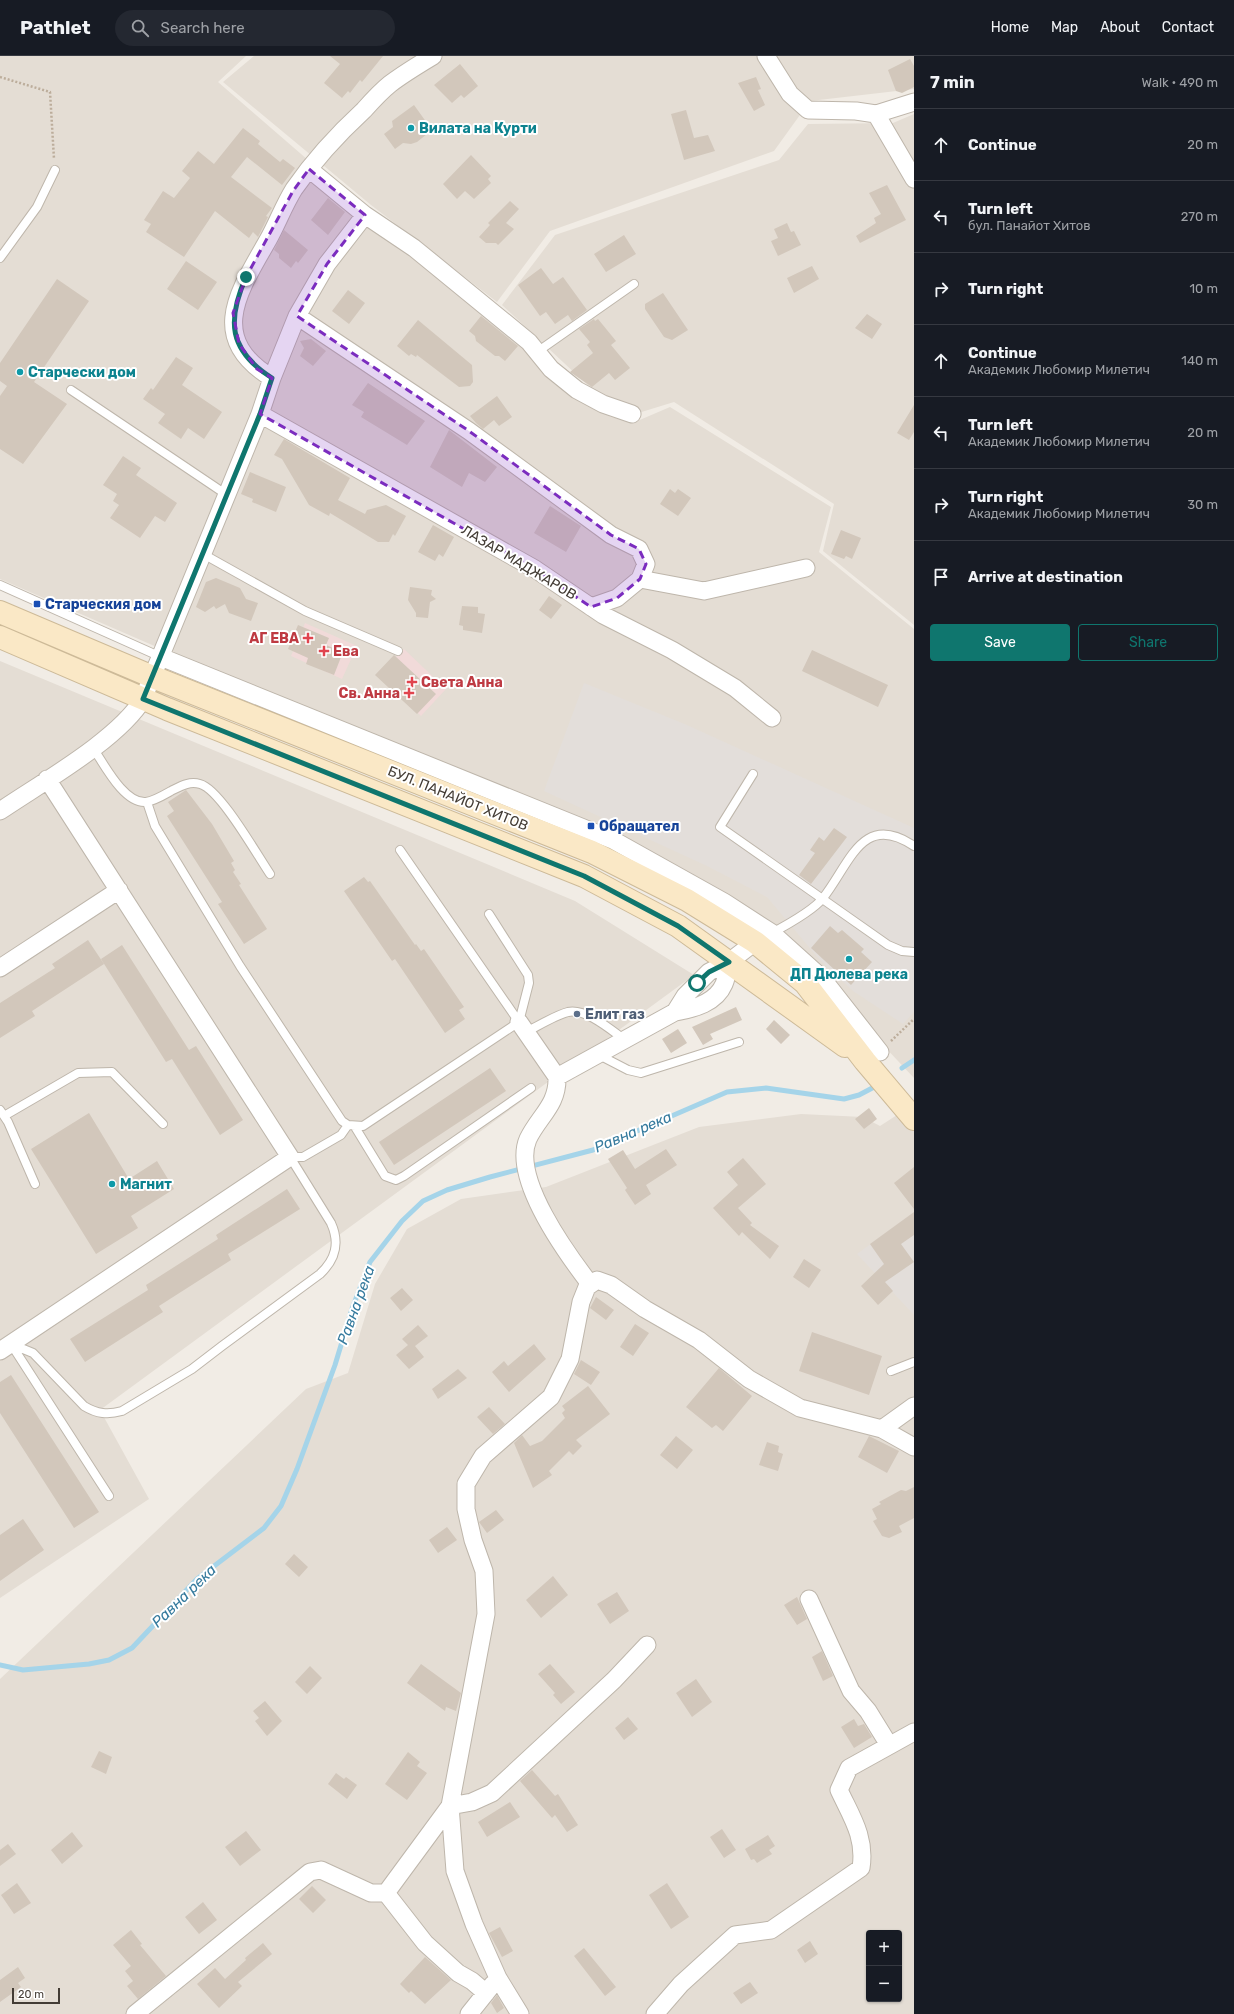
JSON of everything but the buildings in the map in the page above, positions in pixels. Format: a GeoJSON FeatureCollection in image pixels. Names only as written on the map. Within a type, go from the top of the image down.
{"type":"FeatureCollection","features":[{"type":"Feature","properties":{"kind":"street"},"geometry":{"type":"LineString","coordinates":[[272,378],[257,369],[243,350],[235,334],[233,314],[238,295],[246,277],[270,236],[293,191],[309,169],[341,132],[389,85],[433,56]]}},
{"type":"Feature","properties":{"kind":"street"},"geometry":{"type":"LineString","coordinates":[[766,56],[790,94],[808,110],[856,111],[876,114],[914,102]]}},
{"type":"Feature","properties":{"kind":"street"},"geometry":{"type":"LineString","coordinates":[[876,114],[914,179]]}},
{"type":"Feature","properties":{"kind":"street"},"geometry":{"type":"LineString","coordinates":[[309,169],[365,215],[414,248],[529,342],[551,369],[577,390],[603,404],[632,414]]}},
{"type":"Feature","properties":{"kind":"street"},"geometry":{"type":"LineString","coordinates":[[0,811],[93,748],[136,711],[153,677],[260,414],[272,378],[297,316],[327,264],[365,215]]}},
{"type":"Feature","properties":{"kind":"street"},"geometry":{"type":"LineString","coordinates":[[297,316],[469,431],[611,534],[639,549],[646,564],[640,579],[617,598],[591,607]]}},
{"type":"Feature","properties":{"kind":"street","name":"ЛАЗАР МАДЖАРОВ"},"geometry":{"type":"LineString","coordinates":[[260,414],[535,569],[603,615],[672,650],[729,684],[772,718]]}},
{"type":"Feature","properties":{"kind":"street"},"geometry":{"type":"LineString","coordinates":[[640,579],[704,591],[806,568]]}},
{"type":"Feature","properties":{"kind":"street","name":"БУЛ. ПАНАЙОТ ХИТОВ"},"geometry":{"type":"LineString","coordinates":[[0,612],[153,677],[592,852],[763,938],[873,1056],[909,1108]]}},
{"type":"Feature","properties":{"kind":"street","name":"БУЛ. ПАНАЙОТ ХИТОВ"},"geometry":{"type":"LineString","coordinates":[[0,637],[143,699],[584,876],[678,926],[729,962],[873,1056]]}},
{"type":"Feature","properties":{"kind":"street"},"geometry":{"type":"LineString","coordinates":[[161,657],[613,840],[724,902],[763,938],[729,962],[709,972],[685,996],[675,1012],[557,1077]]}},
{"type":"Feature","properties":{"kind":"street"},"geometry":{"type":"LineString","coordinates":[[6,1348],[52,1315],[290,1157],[47,779]]}},
{"type":"Feature","properties":{"kind":"street"},"geometry":{"type":"LineString","coordinates":[[0,968],[119,890]]}},
{"type":"Feature","properties":{"kind":"street"},"geometry":{"type":"LineString","coordinates":[[523,1027],[557,1077],[557,1090],[528,1139],[524,1157],[528,1176],[542,1210],[559,1241],[590,1284]]}},
{"type":"Feature","properties":{"kind":"street"},"geometry":{"type":"LineString","coordinates":[[520,2014],[498,1978],[474,1924],[455,1871],[450,1806],[486,1614],[484,1571],[473,1540],[466,1509],[466,1484],[483,1456],[551,1397],[570,1359],[581,1302],[587,1287],[596,1280],[611,1285],[645,1309],[699,1340],[749,1379],[800,1408],[882,1429],[914,1447]]}},
{"type":"Feature","properties":{"kind":"street"},"geometry":{"type":"LineString","coordinates":[[882,1429],[914,1406]]}},
{"type":"Feature","properties":{"kind":"street"},"geometry":{"type":"LineString","coordinates":[[809,1599],[851,1691],[868,1711],[888,1745]]}},
{"type":"Feature","properties":{"kind":"street"},"geometry":{"type":"LineString","coordinates":[[386,1893],[450,1806],[472,1802],[492,1793],[614,1680],[647,1645]]}},
{"type":"Feature","properties":{"kind":"street"},"geometry":{"type":"LineString","coordinates":[[655,2014],[681,1984],[735,1935],[771,1930],[861,1868],[864,1853],[859,1832],[839,1790],[850,1768],[888,1745],[914,1732]]}},
{"type":"Feature","properties":{"kind":"street"},"geometry":{"type":"LineString","coordinates":[[135,2014],[310,1872],[321,1870],[354,1887],[371,1893],[386,1893]]}},
{"type":"Feature","properties":{"kind":"street"},"geometry":{"type":"LineString","coordinates":[[386,1893],[425,1943],[458,1973],[472,1981],[486,1993]]}},
{"type":"Feature","properties":{"kind":"street"},"geometry":{"type":"LineString","coordinates":[[469,2014],[498,1978]]}},
{"type":"Feature","properties":{"kind":"lane"},"geometry":{"type":"LineString","coordinates":[[0,258],[37,207],[55,170]]}},
{"type":"Feature","properties":{"kind":"lane"},"geometry":{"type":"LineString","coordinates":[[537,352],[634,284]]}},
{"type":"Feature","properties":{"kind":"lane"},"geometry":{"type":"LineString","coordinates":[[71,390],[227,495]]}},
{"type":"Feature","properties":{"kind":"lane"},"geometry":{"type":"LineString","coordinates":[[203,554],[305,611],[398,651]]}},
{"type":"Feature","properties":{"kind":"lane"},"geometry":{"type":"LineString","coordinates":[[0,585],[161,657]]}},
{"type":"Feature","properties":{"kind":"lane"},"geometry":{"type":"LineString","coordinates":[[93,748],[123,791],[133,800],[147,802],[186,783],[200,784],[214,792],[270,874]]}},
{"type":"Feature","properties":{"kind":"lane"},"geometry":{"type":"LineString","coordinates":[[754,774],[720,827],[888,945],[902,951],[914,952]]}},
{"type":"Feature","properties":{"kind":"lane"},"geometry":{"type":"LineString","coordinates":[[147,802],[155,826],[240,966],[342,1121],[351,1126],[385,1176],[396,1180],[404,1176],[531,1088]]}},
{"type":"Feature","properties":{"kind":"lane"},"geometry":{"type":"LineString","coordinates":[[763,938],[789,923],[822,899],[862,842],[872,836],[882,834],[893,835],[914,846]]}},
{"type":"Feature","properties":{"kind":"lane"},"geometry":{"type":"LineString","coordinates":[[400,850],[523,1027]]}},
{"type":"Feature","properties":{"kind":"lane"},"geometry":{"type":"LineString","coordinates":[[489,914],[528,975],[529,983],[523,1027]]}},
{"type":"Feature","properties":{"kind":"lane"},"geometry":{"type":"LineString","coordinates":[[290,1157],[303,1157],[341,1136],[351,1126],[363,1126],[523,1027],[568,1012],[578,1012],[596,1019],[625,1040]]}},
{"type":"Feature","properties":{"kind":"lane"},"geometry":{"type":"LineString","coordinates":[[599,1055],[628,1070],[641,1073],[739,1042]]}},
{"type":"Feature","properties":{"kind":"lane"},"geometry":{"type":"LineString","coordinates":[[35,1184],[2,1113],[78,1073],[91,1071],[112,1072],[163,1124]]}},
{"type":"Feature","properties":{"kind":"lane"},"geometry":{"type":"LineString","coordinates":[[6,1348],[33,1353],[84,1406],[102,1414],[122,1410],[192,1370],[320,1274],[329,1266],[334,1256],[336,1245],[335,1233],[290,1157]]}},
{"type":"Feature","properties":{"kind":"lane"},"geometry":{"type":"LineString","coordinates":[[6,1348],[109,1496]]}},
{"type":"Feature","properties":{"kind":"lane"},"geometry":{"type":"LineString","coordinates":[[890,1370],[914,1362]]}},
{"type":"Feature","properties":{"kind":"path"},"geometry":{"type":"LineString","coordinates":[[0,77],[50,92],[55,170]]}},
{"type":"Feature","properties":{"kind":"path"},"geometry":{"type":"LineString","coordinates":[[873,1056],[914,1019]]}},
{"type":"Feature","properties":{"kind":"highlighted area"},"geometry":{"type":"Polygon","coordinates":[[[309,169],[365,215],[327,264],[297,316],[469,431],[611,535],[639,549],[646,564],[640,579],[617,598],[591,607],[535,569],[260,414],[272,378],[257,369],[239,344],[233,313],[246,277],[293,191],[309,169]]]}},
{"type":"Feature","properties":{"kind":"shaded area"},"geometry":{"type":"Polygon","coordinates":[[[0,56],[246,56],[218,82],[533,355],[585,403],[611,417],[635,422],[670,407],[831,507],[819,552],[914,629],[914,1078],[882,1044],[614,834],[219,674],[0,579],[0,56]]]}},
{"type":"Feature","properties":{"kind":"shaded area"},"geometry":{"type":"Polygon","coordinates":[[[254,56],[914,56],[914,89],[810,101],[774,151],[550,231],[497,302],[371,205],[223,82],[254,56]]]}},
{"type":"Feature","properties":{"kind":"shaded area"},"geometry":{"type":"Polygon","coordinates":[[[914,114],[914,625],[823,551],[834,504],[674,402],[635,414],[596,393],[502,305],[555,235],[779,160],[808,124],[893,123],[914,114]]]}},
{"type":"Feature","properties":{"kind":"shaded area","name":"Ева"},"geometry":{"type":"Polygon","coordinates":[[[305,623],[357,646],[342,679],[291,656],[305,623]]]}},
{"type":"Feature","properties":{"kind":"shaded area","name":"Света Анна"},"geometry":{"type":"Polygon","coordinates":[[[404,649],[446,689],[421,716],[378,675],[404,649]]]}},
{"type":"Feature","properties":{"kind":"shaded area"},"geometry":{"type":"Polygon","coordinates":[[[0,661],[575,901],[694,975],[100,1410],[149,1499],[0,1598],[0,661]]]}},
{"type":"Feature","properties":{"kind":"shaded area"},"geometry":{"type":"Polygon","coordinates":[[[584,683],[687,725],[914,828],[914,1012],[903,1024],[853,991],[819,959],[767,897],[707,866],[544,791],[584,683]]]}},
{"type":"Feature","properties":{"kind":"shaded area"},"geometry":{"type":"Polygon","coordinates":[[[914,1104],[914,2014],[0,2014],[0,1679],[306,1389],[348,1373],[375,1284],[407,1229],[461,1199],[546,1187],[699,1127],[801,1114],[863,1117],[880,1126],[914,1104]]]}},
{"type":"Feature","properties":{"kind":"shaded area"},"geometry":{"type":"Polygon","coordinates":[[[914,1212],[914,1315],[857,1254],[914,1212]]]}},
{"type":"Feature","properties":{"kind":"waterway","name":"Равна река"},"geometry":{"type":"LineString","coordinates":[[902,1068],[914,1060]]}},
{"type":"Feature","properties":{"kind":"waterway","name":"Равна река"},"geometry":{"type":"LineString","coordinates":[[0,1665],[23,1670],[89,1664],[109,1660],[132,1648],[197,1579],[264,1528],[281,1506],[297,1469],[335,1365],[352,1309],[370,1262],[402,1221],[423,1201],[447,1190],[490,1177],[593,1150],[727,1092],[766,1088],[844,1099],[859,1095],[878,1085]]}},
{"type":"Feature","properties":{"kind":"place","name":"Вилата на Курти"},"geometry":{"type":"Point","coordinates":[411,128]}},
{"type":"Feature","properties":{"kind":"place","name":"Старчески дом"},"geometry":{"type":"Point","coordinates":[20,372]}},
{"type":"Feature","properties":{"kind":"place","name":"Старческия дом"},"geometry":{"type":"Point","coordinates":[37,604]}},
{"type":"Feature","properties":{"kind":"place","name":"АГ ЕВА"},"geometry":{"type":"Point","coordinates":[308,638]}},
{"type":"Feature","properties":{"kind":"place","name":"Ева"},"geometry":{"type":"Point","coordinates":[324,651]}},
{"type":"Feature","properties":{"kind":"place","name":"Света Анна"},"geometry":{"type":"Point","coordinates":[412,682]}},
{"type":"Feature","properties":{"kind":"place","name":"Св. Анна"},"geometry":{"type":"Point","coordinates":[409,693]}},
{"type":"Feature","properties":{"kind":"place","name":"Обращател"},"geometry":{"type":"Point","coordinates":[591,826]}},
{"type":"Feature","properties":{"kind":"place","name":"ДП Дюлева река"},"geometry":{"type":"Point","coordinates":[849,959]}},
{"type":"Feature","properties":{"kind":"place","name":"Елит газ"},"geometry":{"type":"Point","coordinates":[577,1014]}},
{"type":"Feature","properties":{"kind":"place","name":"Магнит"},"geometry":{"type":"Point","coordinates":[112,1184]}},
{"type":"Feature","properties":{"kind":"route"},"geometry":{"type":"LineString","coordinates":[[246,277],[238,295],[233,314],[235,334],[246,356],[257,369],[272,378],[260,414],[143,699],[166,710],[584,876],[678,926],[729,962],[709,972],[697,983]]}}]}
